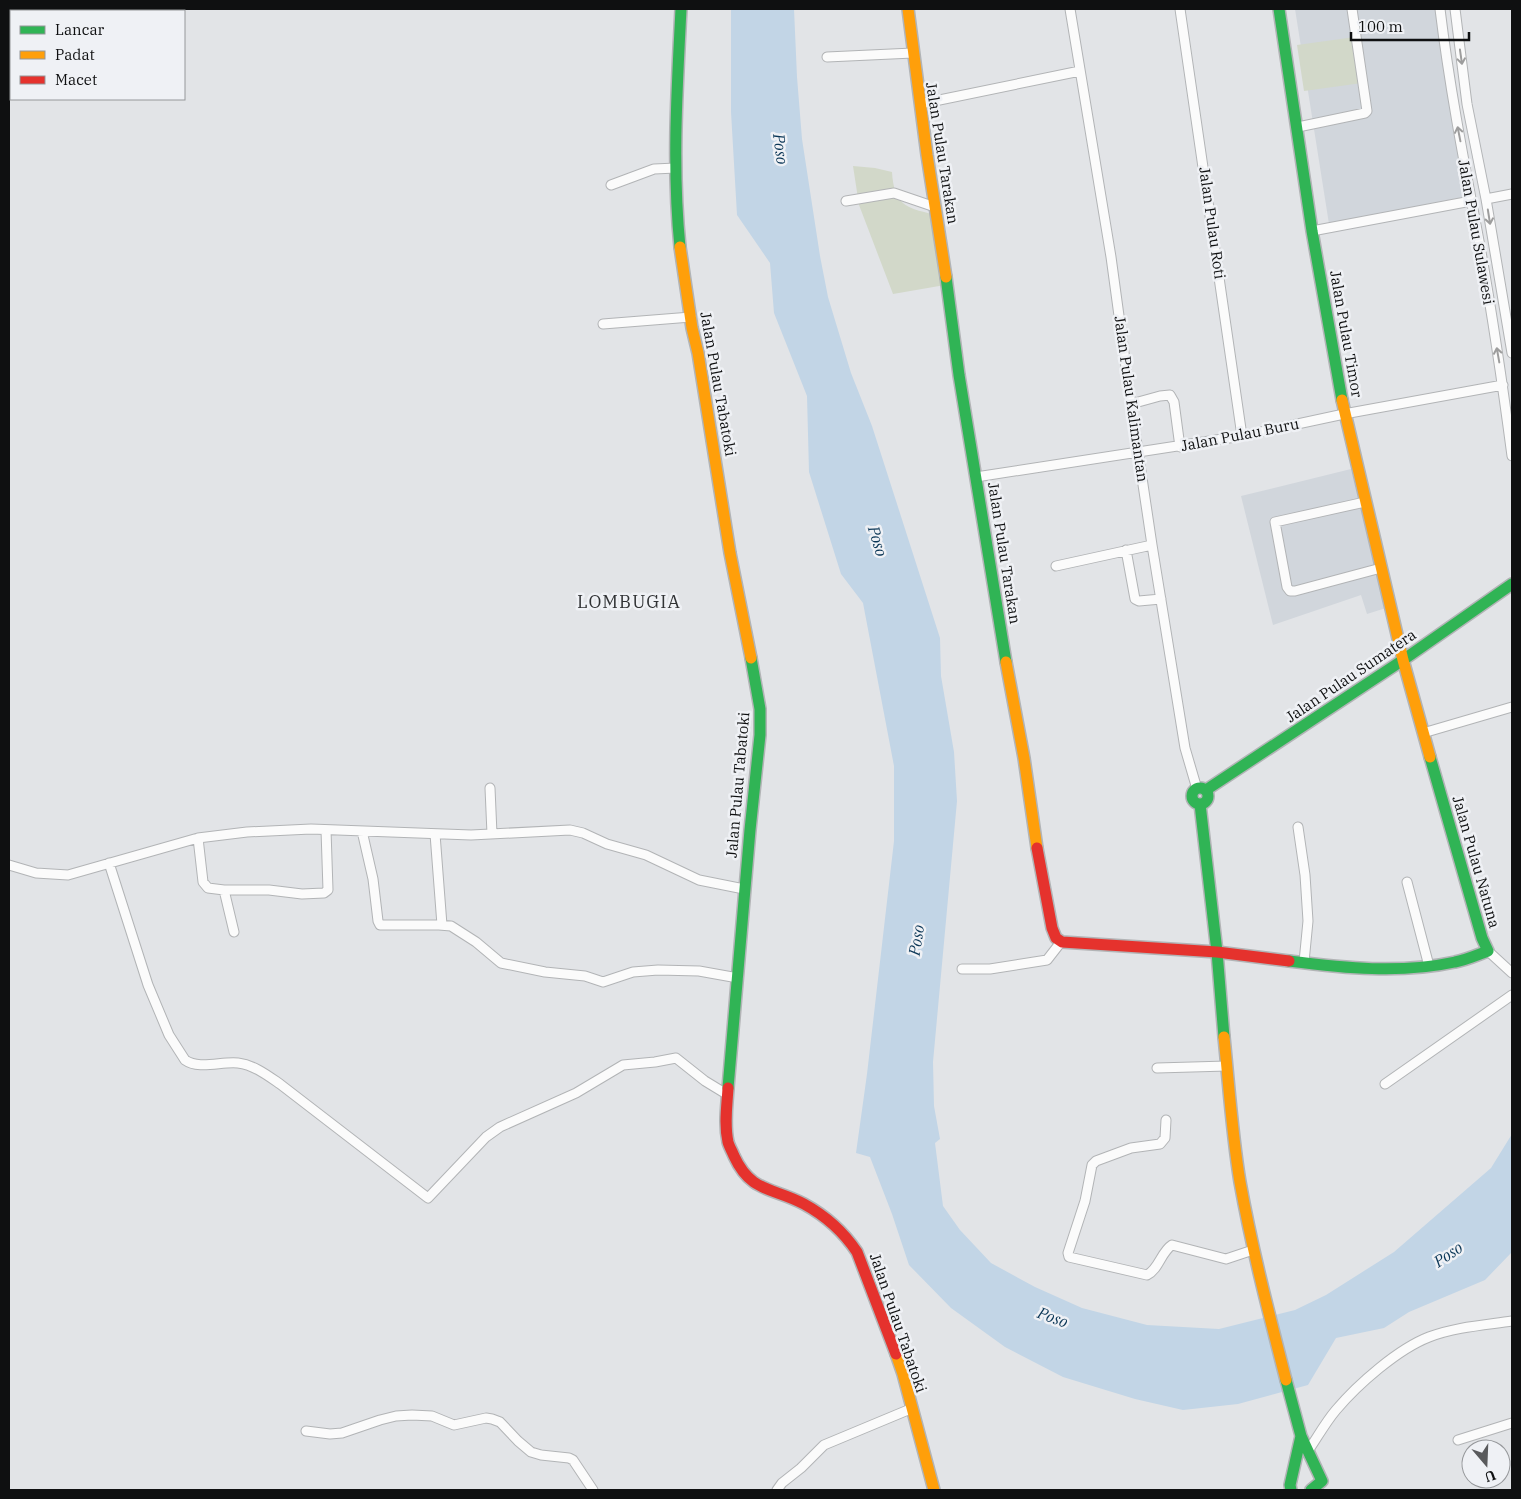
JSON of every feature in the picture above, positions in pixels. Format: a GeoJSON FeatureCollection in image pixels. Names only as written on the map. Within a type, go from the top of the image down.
{"type":"FeatureCollection","features":[{"type":"Feature","properties":{"kind":"main road","name":"Jalan Pulau Tabatoki"},"geometry":{"type":"LineString","coordinates":[[680,9],[676,120],[678,228],[730,553],[760,709],[760,735],[744,889],[728,1094],[726,1124],[728,1143],[739,1167],[753,1183],[802,1203],[827,1218],[847,1236],[858,1252],[892,1342],[934,1490]]}},
{"type":"Feature","properties":{"kind":"main road","name":"Jalan Pulau Tarakan"},"geometry":{"type":"LineString","coordinates":[[908,9],[958,366],[1005,657],[1053,934],[1061,942]]}},
{"type":"Feature","properties":{"kind":"main road","name":"Jalan Pulau Timor"},"geometry":{"type":"LineString","coordinates":[[1279,9],[1312,231],[1344,414],[1403,660]]}},
{"type":"Feature","properties":{"kind":"main road","name":"Jalan Pulau Sumatera"},"geometry":{"type":"LineString","coordinates":[[1201,790],[1403,660],[1512,584]]}},
{"type":"Feature","properties":{"kind":"main road","name":"Jalan Pulau Natuna"},"geometry":{"type":"LineString","coordinates":[[1217,952],[1362,969],[1386,970],[1429,966],[1470,959],[1488,951],[1482,938],[1403,660]]}},
{"type":"Feature","properties":{"kind":"main road"},"geometry":{"type":"LineString","coordinates":[[1201,790],[1208,795],[1207,800],[1200,804],[1217,952],[1226,1066],[1240,1182],[1254,1255],[1300,1436],[1325,1486],[1311,1490]]}},
{"type":"Feature","properties":{"kind":"main road"},"geometry":{"type":"LineString","coordinates":[[1061,942],[1217,952]]}},
{"type":"Feature","properties":{"kind":"main road"},"geometry":{"type":"LineString","coordinates":[[1289,1488],[1300,1436]]}},
{"type":"Feature","properties":{"kind":"main road"},"geometry":{"type":"LineString","coordinates":[[1289,1488],[1297,1476],[1314,1465]]}},
{"type":"Feature","properties":{"kind":"street","name":"Jalan Pulau Kalimantan"},"geometry":{"type":"LineString","coordinates":[[1070,9],[1111,257],[1138,454],[1185,748],[1201,790]]}},
{"type":"Feature","properties":{"kind":"street","name":"Jalan Pulau Roti"},"geometry":{"type":"LineString","coordinates":[[1180,9],[1242,436]]}},
{"type":"Feature","properties":{"kind":"street"},"geometry":{"type":"LineString","coordinates":[[1298,127],[1366,112],[1352,9]]}},
{"type":"Feature","properties":{"kind":"street","name":"Jalan Pulau Sulawesi"},"geometry":{"type":"LineString","coordinates":[[1440,9],[1451,90],[1503,385],[1512,456]]}},
{"type":"Feature","properties":{"kind":"street","name":"Jalan Pulau Sulawesi"},"geometry":{"type":"LineString","coordinates":[[1454,9],[1467,104],[1486,199],[1512,353]]}},
{"type":"Feature","properties":{"kind":"street"},"geometry":{"type":"LineString","coordinates":[[827,57],[913,53]]}},
{"type":"Feature","properties":{"kind":"street"},"geometry":{"type":"LineString","coordinates":[[920,104],[1080,72]]}},
{"type":"Feature","properties":{"kind":"street"},"geometry":{"type":"LineString","coordinates":[[611,185],[654,169],[676,168]]}},
{"type":"Feature","properties":{"kind":"street"},"geometry":{"type":"LineString","coordinates":[[846,201],[894,193],[935,207]]}},
{"type":"Feature","properties":{"kind":"street"},"geometry":{"type":"LineString","coordinates":[[1486,199],[1512,194]]}},
{"type":"Feature","properties":{"kind":"street"},"geometry":{"type":"LineString","coordinates":[[1312,231],[1471,201]]}},
{"type":"Feature","properties":{"kind":"street"},"geometry":{"type":"LineString","coordinates":[[1489,303],[1503,300]]}},
{"type":"Feature","properties":{"kind":"street"},"geometry":{"type":"LineString","coordinates":[[603,324],[691,317]]}},
{"type":"Feature","properties":{"kind":"street","name":"Jalan Pulau Buru"},"geometry":{"type":"LineString","coordinates":[[976,477],[1180,447],[1503,385]]}},
{"type":"Feature","properties":{"kind":"street"},"geometry":{"type":"LineString","coordinates":[[1131,404],[1170,395],[1174,402],[1180,447]]}},
{"type":"Feature","properties":{"kind":"street"},"geometry":{"type":"LineString","coordinates":[[1365,502],[1275,522],[1287,587],[1290,591],[1296,591],[1381,568]]}},
{"type":"Feature","properties":{"kind":"street"},"geometry":{"type":"LineString","coordinates":[[1056,566],[1152,545]]}},
{"type":"Feature","properties":{"kind":"street"},"geometry":{"type":"LineString","coordinates":[[1126,550],[1136,599],[1139,602],[1161,599]]}},
{"type":"Feature","properties":{"kind":"street"},"geometry":{"type":"LineString","coordinates":[[1423,734],[1512,706]]}},
{"type":"Feature","properties":{"kind":"street"},"geometry":{"type":"LineString","coordinates":[[490,788],[492,834]]}},
{"type":"Feature","properties":{"kind":"street"},"geometry":{"type":"LineString","coordinates":[[1298,827],[1305,875],[1308,922],[1304,962]]}},
{"type":"Feature","properties":{"kind":"street"},"geometry":{"type":"LineString","coordinates":[[9,865],[36,873],[68,875],[198,838],[247,832],[311,829],[436,834],[492,834],[570,830],[578,831],[607,844],[646,855],[699,880],[744,889]]}},
{"type":"Feature","properties":{"kind":"street"},"geometry":{"type":"LineString","coordinates":[[198,838],[204,884],[209,888],[268,890],[302,894],[326,892],[328,889],[326,830]]}},
{"type":"Feature","properties":{"kind":"street"},"geometry":{"type":"LineString","coordinates":[[362,831],[373,879],[379,925],[442,925],[459,930],[500,963],[527,969],[585,976],[604,982],[633,972],[658,970],[699,971],[738,978]]}},
{"type":"Feature","properties":{"kind":"street"},"geometry":{"type":"LineString","coordinates":[[436,834],[442,925]]}},
{"type":"Feature","properties":{"kind":"street"},"geometry":{"type":"LineString","coordinates":[[109,863],[148,985],[169,1035],[185,1060],[189,1063],[200,1064],[238,1063],[259,1070],[280,1084],[428,1198],[494,1130],[576,1093],[623,1064],[655,1062],[676,1058],[707,1082],[728,1094]]}},
{"type":"Feature","properties":{"kind":"street"},"geometry":{"type":"LineString","coordinates":[[1407,882],[1429,966]]}},
{"type":"Feature","properties":{"kind":"street"},"geometry":{"type":"LineString","coordinates":[[224,890],[234,932]]}},
{"type":"Feature","properties":{"kind":"street"},"geometry":{"type":"LineString","coordinates":[[962,969],[988,970],[1047,960],[1061,942]]}},
{"type":"Feature","properties":{"kind":"street"},"geometry":{"type":"LineString","coordinates":[[1488,951],[1512,973]]}},
{"type":"Feature","properties":{"kind":"street"},"geometry":{"type":"LineString","coordinates":[[1385,1084],[1512,995]]}},
{"type":"Feature","properties":{"kind":"street"},"geometry":{"type":"LineString","coordinates":[[1157,1068],[1226,1066]]}},
{"type":"Feature","properties":{"kind":"street"},"geometry":{"type":"LineString","coordinates":[[1166,1120],[1165,1138],[1160,1144],[1131,1148],[1096,1161],[1092,1165],[1088,1188],[1068,1253],[1069,1257],[1147,1275],[1153,1272],[1168,1248],[1172,1245],[1226,1259],[1254,1255]]}},
{"type":"Feature","properties":{"kind":"street"},"geometry":{"type":"LineString","coordinates":[[1308,1451],[1330,1418],[1344,1402],[1377,1371],[1405,1349],[1441,1333],[1512,1321]]}},
{"type":"Feature","properties":{"kind":"street"},"geometry":{"type":"LineString","coordinates":[[777,1490],[782,1483],[801,1468],[824,1445],[908,1410],[911,1407]]}},
{"type":"Feature","properties":{"kind":"street"},"geometry":{"type":"LineString","coordinates":[[306,1431],[330,1434],[342,1433],[396,1416],[432,1416],[454,1424],[486,1418],[492,1419],[500,1422],[531,1452],[573,1460],[593,1490]]}},
{"type":"Feature","properties":{"kind":"street"},"geometry":{"type":"LineString","coordinates":[[1458,1440],[1512,1423]]}},
{"type":"Feature","properties":{"kind":"shaded area"},"geometry":{"type":"Polygon","coordinates":[[[1295,9],[1439,9],[1468,196],[1329,224],[1295,9]]]}},
{"type":"Feature","properties":{"kind":"shaded area"},"geometry":{"type":"Polygon","coordinates":[[[1351,469],[1386,608],[1367,614],[1361,595],[1273,625],[1241,496],[1351,469]]]}},
{"type":"Feature","properties":{"kind":"green space"},"geometry":{"type":"Polygon","coordinates":[[[1355,37],[1362,83],[1304,91],[1297,45],[1355,37]]]}},
{"type":"Feature","properties":{"kind":"green space"},"geometry":{"type":"Polygon","coordinates":[[[853,166],[892,172],[898,198],[908,207],[933,214],[945,285],[893,294],[859,205],[853,166]]]}},
{"type":"Feature","properties":{"kind":"water","name":"Poso"},"geometry":{"type":"Polygon","coordinates":[[[731,9],[794,9],[802,139],[828,297],[851,373],[872,426],[940,638],[941,676],[954,752],[957,801],[933,1062],[934,1106],[940,1139],[935,1143],[943,1206],[960,1230],[991,1263],[1035,1287],[1082,1308],[1147,1325],[1219,1329],[1295,1310],[1326,1295],[1394,1252],[1491,1168],[1512,1134],[1512,1252],[1485,1280],[1409,1312],[1384,1328],[1336,1338],[1308,1385],[1238,1404],[1183,1410],[1135,1399],[1063,1377],[1005,1347],[951,1308],[909,1265],[870,1157],[856,1153],[894,841],[894,766],[863,603],[841,574],[809,472],[807,396],[774,313],[770,263],[737,215],[731,112],[731,9]]]}},
{"type":"Feature","properties":{"kind":"traffic: fast"},"geometry":{"type":"LineString","coordinates":[[680,247],[676,158],[681,9]]}},
{"type":"Feature","properties":{"kind":"traffic: fast"},"geometry":{"type":"LineString","coordinates":[[1279,9],[1312,231],[1342,400]]}},
{"type":"Feature","properties":{"kind":"traffic: fast"},"geometry":{"type":"LineString","coordinates":[[946,277],[959,375],[1006,662]]}},
{"type":"Feature","properties":{"kind":"traffic: fast"},"geometry":{"type":"LineString","coordinates":[[1206,790],[1403,660],[1512,584]]}},
{"type":"Feature","properties":{"kind":"traffic: fast"},"geometry":{"type":"LineString","coordinates":[[728,1088],[760,735],[760,709],[751,658]]}},
{"type":"Feature","properties":{"kind":"traffic: fast"},"geometry":{"type":"LineString","coordinates":[[1289,961],[1351,968],[1414,968],[1459,961],[1488,951],[1482,938],[1430,757]]}},
{"type":"Feature","properties":{"kind":"traffic: fast"},"geometry":{"type":"LineString","coordinates":[[1200,788],[1206,790],[1208,796],[1206,802],[1200,804],[1194,802],[1192,796],[1194,790],[1200,788]]}},
{"type":"Feature","properties":{"kind":"traffic: fast"},"geometry":{"type":"LineString","coordinates":[[1200,804],[1217,952],[1224,1037]]}},
{"type":"Feature","properties":{"kind":"traffic: fast"},"geometry":{"type":"LineString","coordinates":[[1286,1380],[1301,1436],[1322,1481],[1311,1490]]}},
{"type":"Feature","properties":{"kind":"traffic: fast"},"geometry":{"type":"LineString","coordinates":[[1291,1490],[1290,1485],[1301,1436]]}},
{"type":"Feature","properties":{"kind":"traffic: slow"},"geometry":{"type":"LineString","coordinates":[[908,9],[927,155],[946,277]]}},
{"type":"Feature","properties":{"kind":"traffic: slow"},"geometry":{"type":"LineString","coordinates":[[680,247],[730,553],[751,658]]}},
{"type":"Feature","properties":{"kind":"traffic: slow"},"geometry":{"type":"LineString","coordinates":[[1342,400],[1403,660],[1430,757]]}},
{"type":"Feature","properties":{"kind":"traffic: slow"},"geometry":{"type":"LineString","coordinates":[[1006,662],[1024,758],[1037,848]]}},
{"type":"Feature","properties":{"kind":"traffic: slow"},"geometry":{"type":"LineString","coordinates":[[1224,1037],[1240,1182],[1255,1257],[1286,1380]]}},
{"type":"Feature","properties":{"kind":"traffic: slow"},"geometry":{"type":"LineString","coordinates":[[896,1354],[934,1490]]}},
{"type":"Feature","properties":{"kind":"traffic: jam"},"geometry":{"type":"LineString","coordinates":[[1037,848],[1052,928],[1056,938],[1062,942],[1217,952],[1289,961]]}},
{"type":"Feature","properties":{"kind":"traffic: jam"},"geometry":{"type":"LineString","coordinates":[[728,1088],[727,1135],[729,1145],[741,1168],[748,1177],[763,1188],[804,1204],[820,1214],[846,1237],[857,1252],[896,1354]]}},
{"type":"Feature","properties":{"kind":"district","name":"LOMBUGIA"},"geometry":{"type":"Point","coordinates":[629,602]}}]}
